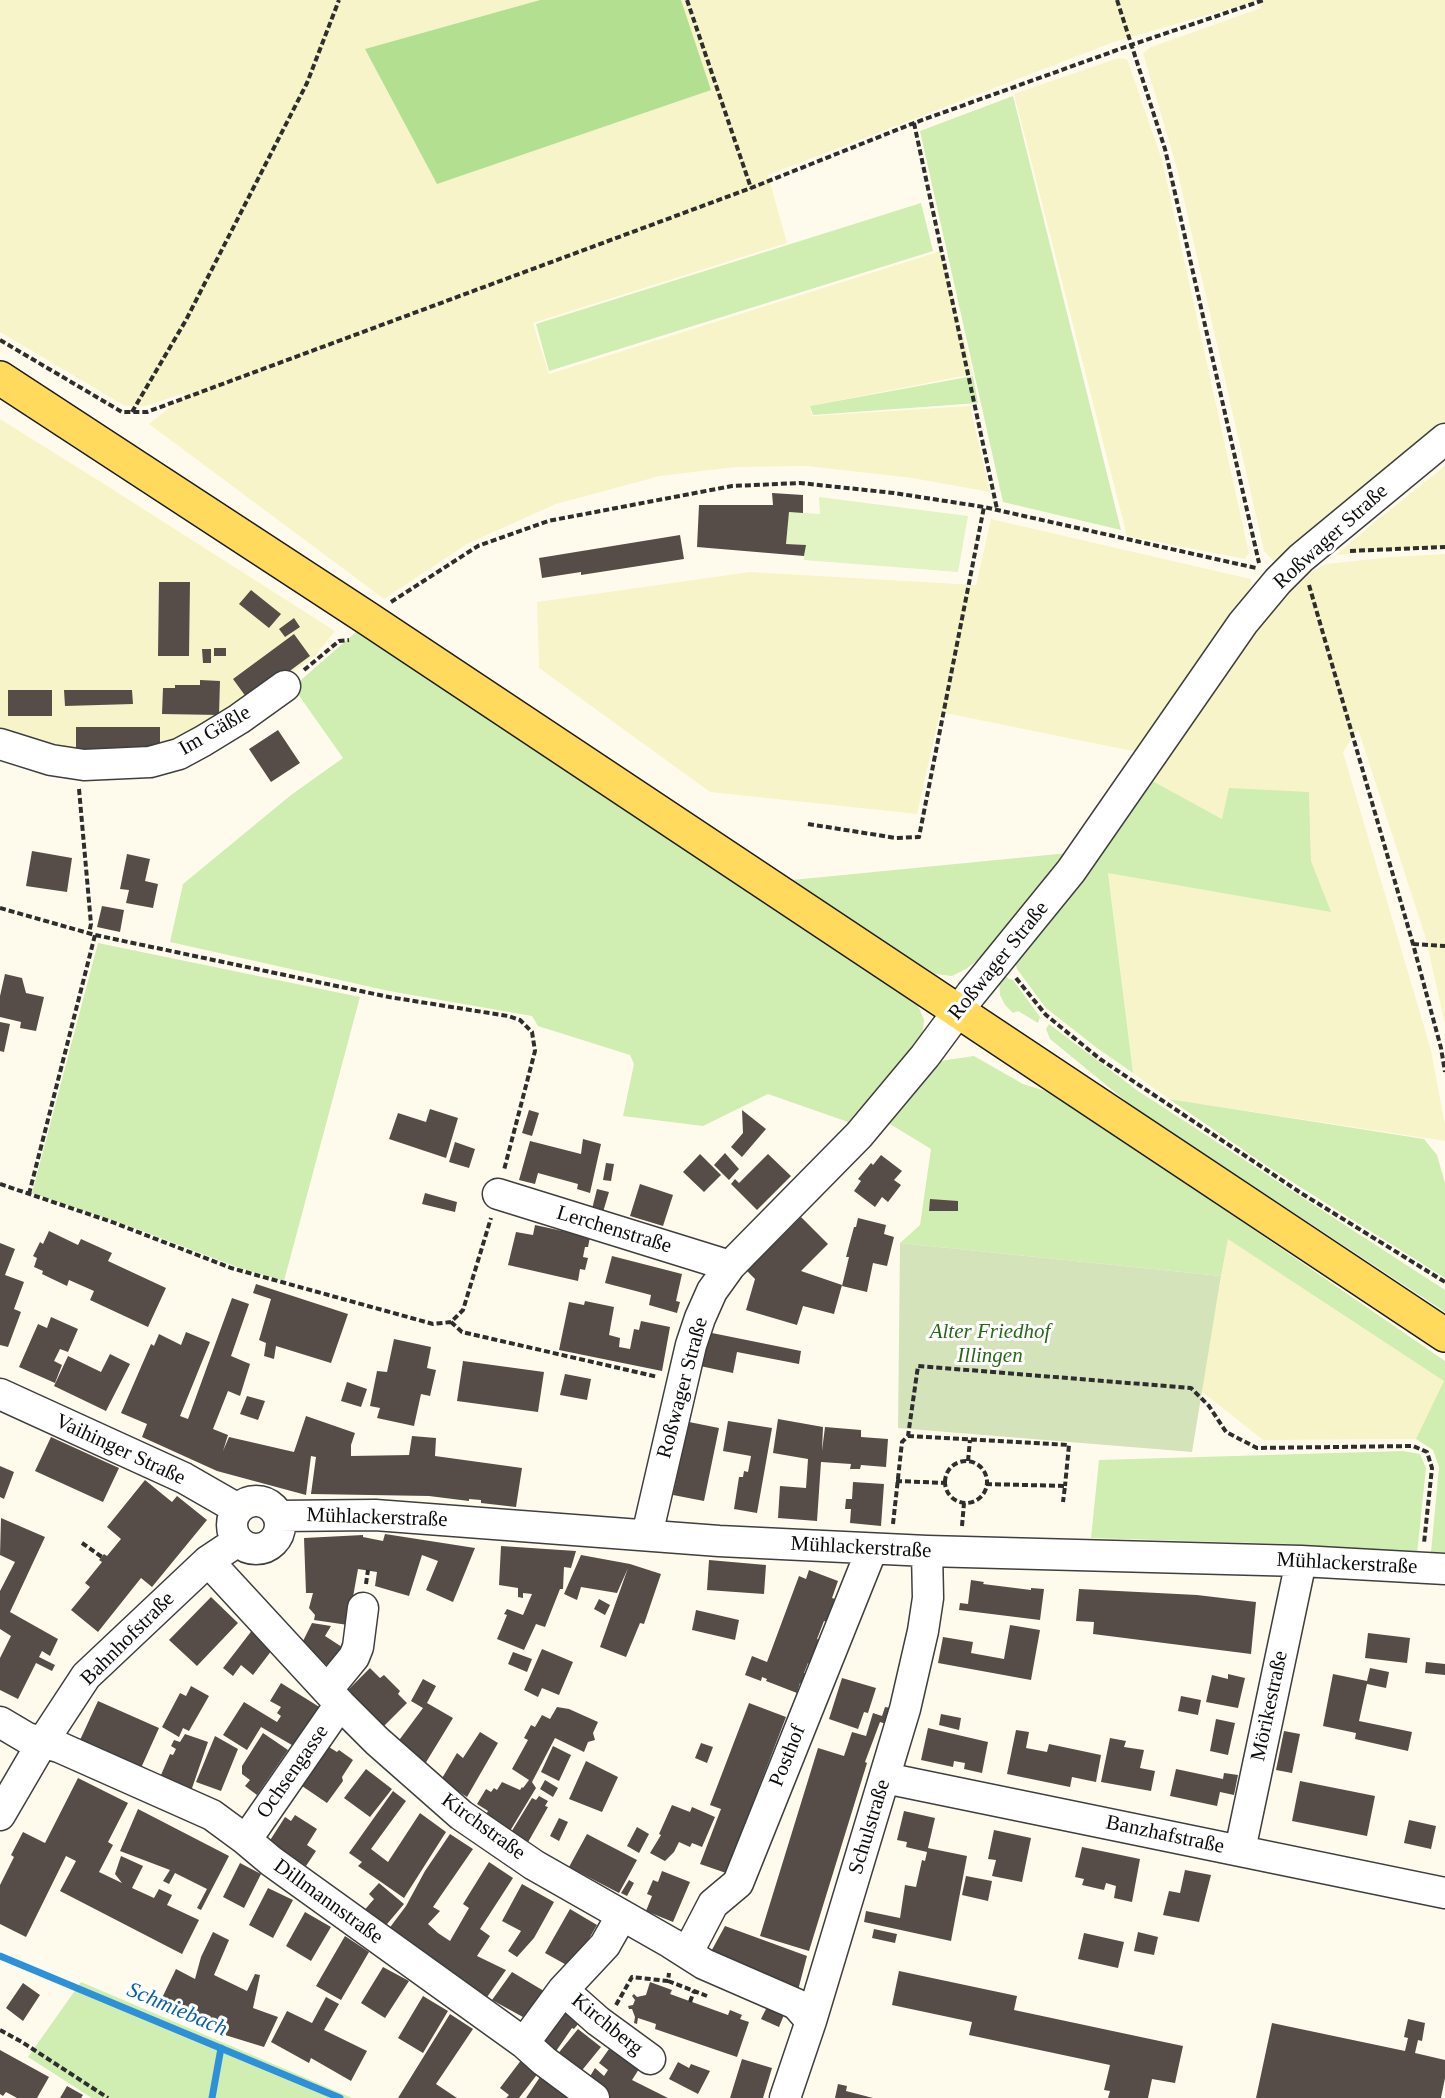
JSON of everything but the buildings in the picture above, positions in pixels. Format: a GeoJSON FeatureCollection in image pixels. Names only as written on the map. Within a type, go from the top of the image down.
{"type":"FeatureCollection","features":[{"type":"Feature","properties":{"kind":"main road"},"geometry":{"type":"LineString","coordinates":[[0,378],[367,618],[1445,1335]]}},
{"type":"Feature","properties":{"kind":"street","name":"Roßwager Straße"},"geometry":{"type":"LineString","coordinates":[[646,1535],[682,1382],[700,1318],[712,1291],[730,1266],[859,1135],[925,1056],[958,1010],[1071,871],[1243,623],[1278,581],[1301,558],[1445,438]]}},
{"type":"Feature","properties":{"kind":"street","name":"Im Gäßle"},"geometry":{"type":"LineString","coordinates":[[0,744],[51,760],[84,765],[150,762],[179,754],[239,718],[285,686]]}},
{"type":"Feature","properties":{"kind":"street","name":"Lerchenstraße"},"geometry":{"type":"LineString","coordinates":[[498,1194],[730,1266]]}},
{"type":"Feature","properties":{"kind":"street","name":"Vaihinger Straße"},"geometry":{"type":"LineString","coordinates":[[0,1394],[184,1478],[238,1509]]}},
{"type":"Feature","properties":{"kind":"street"},"geometry":{"type":"LineString","coordinates":[[252,1501],[270,1504],[279,1516],[280,1529],[277,1538],[270,1545],[261,1548],[252,1548],[238,1540],[233,1529],[232,1520],[238,1509],[243,1504],[252,1501]]}},
{"type":"Feature","properties":{"kind":"street","name":"Mühlackerstraße"},"geometry":{"type":"LineString","coordinates":[[279,1516],[375,1515],[719,1541],[927,1551],[1300,1561],[1433,1569]]}},
{"type":"Feature","properties":{"kind":"street","name":"Bahnhofstraße"},"geometry":{"type":"LineString","coordinates":[[0,1815],[42,1743],[86,1676],[218,1571],[238,1540]]}},
{"type":"Feature","properties":{"kind":"street","name":"Posthof"},"geometry":{"type":"LineString","coordinates":[[679,1948],[712,1904],[738,1883],[881,1549]]}},
{"type":"Feature","properties":{"kind":"street","name":"Schulstraße"},"geometry":{"type":"LineString","coordinates":[[786,2098],[885,1778],[910,1688],[928,1598],[927,1551]]}},
{"type":"Feature","properties":{"kind":"street","name":"Mörikestraße"},"geometry":{"type":"LineString","coordinates":[[1240,1850],[1300,1561]]}},
{"type":"Feature","properties":{"kind":"street","name":"Kirchstraße"},"geometry":{"type":"LineString","coordinates":[[218,1571],[333,1697],[377,1741],[461,1815],[534,1865],[704,1964],[796,2004],[811,2021]]}},
{"type":"Feature","properties":{"kind":"street","name":"Ochsengasse"},"geometry":{"type":"LineString","coordinates":[[246,1840],[333,1697],[354,1657],[358,1647],[363,1608]]}},
{"type":"Feature","properties":{"kind":"street","name":"Dillmannstraße"},"geometry":{"type":"LineString","coordinates":[[0,1722],[27,1738],[59,1747],[212,1815],[271,1862],[524,2043],[594,2098]]}},
{"type":"Feature","properties":{"kind":"street","name":"Banzhafstraße"},"geometry":{"type":"LineString","coordinates":[[885,1778],[1445,1893]]}},
{"type":"Feature","properties":{"kind":"street","name":"Kirchberg"},"geometry":{"type":"LineString","coordinates":[[524,2043],[563,1990],[604,1945],[622,1915]]}},
{"type":"Feature","properties":{"kind":"street","name":"Kirchberg"},"geometry":{"type":"LineString","coordinates":[[563,1990],[598,2021],[650,2059]]}},
{"type":"Feature","properties":{"kind":"path"},"geometry":{"type":"LineString","coordinates":[[132,412],[186,321],[307,83],[339,0]]}},
{"type":"Feature","properties":{"kind":"path"},"geometry":{"type":"LineString","coordinates":[[687,0],[751,188]]}},
{"type":"Feature","properties":{"kind":"path"},"geometry":{"type":"LineString","coordinates":[[367,618],[477,546],[548,521],[732,486],[800,483],[894,493],[997,509],[1260,569],[1165,149],[1117,0]]}},
{"type":"Feature","properties":{"kind":"path"},"geometry":{"type":"LineString","coordinates":[[0,340],[122,412],[147,412],[751,188],[914,123],[1264,0]]}},
{"type":"Feature","properties":{"kind":"path"},"geometry":{"type":"LineString","coordinates":[[914,123],[997,509]]}},
{"type":"Feature","properties":{"kind":"path"},"geometry":{"type":"LineString","coordinates":[[808,824],[896,838],[920,837],[984,507]]}},
{"type":"Feature","properties":{"kind":"path"},"geometry":{"type":"LineString","coordinates":[[1342,552],[1445,547]]}},
{"type":"Feature","properties":{"kind":"path"},"geometry":{"type":"LineString","coordinates":[[1301,558],[1413,944],[1441,1048],[1445,1072]]}},
{"type":"Feature","properties":{"kind":"path"},"geometry":{"type":"LineString","coordinates":[[285,686],[339,641]]}},
{"type":"Feature","properties":{"kind":"path"},"geometry":{"type":"LineString","coordinates":[[79,786],[91,924],[89,933]]}},
{"type":"Feature","properties":{"kind":"path"},"geometry":{"type":"LineString","coordinates":[[0,908],[95,935],[389,997],[508,1016],[520,1020],[532,1032],[535,1050],[498,1194],[463,1310],[451,1322],[433,1324],[231,1268],[112,1222],[0,1184]]}},
{"type":"Feature","properties":{"kind":"path"},"geometry":{"type":"LineString","coordinates":[[29,1194],[95,935]]}},
{"type":"Feature","properties":{"kind":"path"},"geometry":{"type":"LineString","coordinates":[[1413,944],[1445,946]]}},
{"type":"Feature","properties":{"kind":"path"},"geometry":{"type":"LineString","coordinates":[[1001,959],[1046,1015],[1100,1059],[1301,1193],[1445,1282]]}},
{"type":"Feature","properties":{"kind":"path"},"geometry":{"type":"LineString","coordinates":[[451,1322],[462,1332],[682,1382]]}},
{"type":"Feature","properties":{"kind":"path"},"geometry":{"type":"LineString","coordinates":[[881,1549],[902,1443],[908,1436],[918,1366],[1191,1388],[1209,1406],[1226,1432],[1257,1448],[1413,1446],[1427,1452],[1432,1468],[1433,1569]]}},
{"type":"Feature","properties":{"kind":"path"},"geometry":{"type":"LineString","coordinates":[[908,1436],[1069,1445],[1063,1502]]}},
{"type":"Feature","properties":{"kind":"path"},"geometry":{"type":"LineString","coordinates":[[968,1461],[970,1440]]}},
{"type":"Feature","properties":{"kind":"path"},"geometry":{"type":"LineString","coordinates":[[968,1461],[982,1468],[987,1485],[979,1498],[964,1503],[950,1496],[945,1483],[946,1475],[951,1467],[968,1461]]}},
{"type":"Feature","properties":{"kind":"path"},"geometry":{"type":"LineString","coordinates":[[896,1481],[945,1483]]}},
{"type":"Feature","properties":{"kind":"path"},"geometry":{"type":"LineString","coordinates":[[987,1485],[1065,1486]]}},
{"type":"Feature","properties":{"kind":"path"},"geometry":{"type":"LineString","coordinates":[[82,1543],[102,1557]]}},
{"type":"Feature","properties":{"kind":"path"},"geometry":{"type":"LineString","coordinates":[[668,1981],[679,1948]]}},
{"type":"Feature","properties":{"kind":"path"},"geometry":{"type":"LineString","coordinates":[[614,2009],[632,1977],[668,1981],[716,2000]]}},
{"type":"Feature","properties":{"kind":"path"},"geometry":{"type":"LineString","coordinates":[[690,2002],[694,1991]]}},
{"type":"Feature","properties":{"kind":"path"},"geometry":{"type":"LineString","coordinates":[[0,2030],[108,2098]]}},
{"type":"Feature","properties":{"kind":"shaded area"},"geometry":{"type":"Polygon","coordinates":[[[0,0],[540,0],[365,49],[711,90],[681,0],[1259,0],[1114,42],[768,175],[787,243],[533,323],[549,374],[941,251],[973,374],[810,406],[812,416],[970,406],[990,492],[912,478],[806,466],[736,467],[660,476],[556,504],[467,544],[384,599],[149,424],[190,391],[146,406],[125,406],[0,332],[0,0]]]}},
{"type":"Feature","properties":{"kind":"shaded area"},"geometry":{"type":"Polygon","coordinates":[[[1259,0],[1445,0],[1445,423],[1276,564],[1264,551],[1176,165],[1143,53],[1151,47],[1261,8],[1259,0]]]}},
{"type":"Feature","properties":{"kind":"shaded area"},"geometry":{"type":"Polygon","coordinates":[[[1118,58],[1127,59],[1162,160],[1249,553],[1245,559],[1127,536],[1014,94],[1118,58]]]}},
{"type":"Feature","properties":{"kind":"shaded area"},"geometry":{"type":"Polygon","coordinates":[[[0,419],[335,631],[316,655],[251,703],[177,748],[116,760],[0,735],[0,419]]]}},
{"type":"Feature","properties":{"kind":"shaded area"},"geometry":{"type":"Polygon","coordinates":[[[1445,466],[1445,546],[1336,555],[1376,521],[1445,466]]]}},
{"type":"Feature","properties":{"kind":"shaded area"},"geometry":{"type":"Polygon","coordinates":[[[991,519],[1251,579],[1250,594],[1137,752],[940,712],[917,814],[710,792],[539,668],[537,602],[750,572],[976,585],[991,519]]]}},
{"type":"Feature","properties":{"kind":"shaded area"},"geometry":{"type":"Polygon","coordinates":[[[1445,554],[1445,1025],[1426,939],[1358,729],[1343,752],[1431,1050],[1445,1125],[1445,1141],[1169,1099],[1133,1073],[1108,872],[1330,911],[1311,861],[1309,792],[1222,819],[1147,778],[1248,630],[1293,582],[1326,564],[1445,554]]]}},
{"type":"Feature","properties":{"kind":"shaded area"},"geometry":{"type":"Polygon","coordinates":[[[1228,1238],[1445,1381],[1416,1439],[1263,1440],[1201,1391],[1228,1238]]]}},
{"type":"Feature","properties":{"kind":"green space"},"geometry":{"type":"Polygon","coordinates":[[[540,0],[681,0],[711,90],[437,184],[365,49],[540,0]]]}},
{"type":"Feature","properties":{"kind":"green space"},"geometry":{"type":"Polygon","coordinates":[[[1013,96],[1121,530],[1003,502],[920,131],[1013,96]]]}},
{"type":"Feature","properties":{"kind":"green space"},"geometry":{"type":"Polygon","coordinates":[[[921,203],[933,251],[549,371],[536,324],[921,203]]]}},
{"type":"Feature","properties":{"kind":"green space"},"geometry":{"type":"Polygon","coordinates":[[[973,376],[978,403],[813,415],[810,406],[973,376]]]}},
{"type":"Feature","properties":{"kind":"green space"},"geometry":{"type":"Polygon","coordinates":[[[819,497],[968,516],[958,572],[804,560],[805,545],[786,544],[789,512],[820,514],[819,497]]]}},
{"type":"Feature","properties":{"kind":"green space"},"geometry":{"type":"Polygon","coordinates":[[[356,632],[722,870],[917,1003],[924,1020],[922,1037],[848,1122],[768,1094],[703,1126],[623,1116],[634,1064],[630,1055],[538,1026],[532,1016],[389,991],[170,942],[183,884],[291,795],[343,758],[293,687],[356,632]]]}},
{"type":"Feature","properties":{"kind":"green space"},"geometry":{"type":"Polygon","coordinates":[[[1147,778],[1222,819],[1229,788],[1309,792],[1311,861],[1331,912],[1108,873],[1133,1073],[1046,1008],[1017,969],[1014,958],[1147,778]]]}},
{"type":"Feature","properties":{"kind":"green space"},"geometry":{"type":"Polygon","coordinates":[[[1068,853],[995,947],[966,969],[952,976],[935,974],[792,880],[1068,853]]]}},
{"type":"Feature","properties":{"kind":"green space"},"geometry":{"type":"Polygon","coordinates":[[[98,943],[360,997],[284,1281],[237,1267],[132,1227],[32,1193],[98,943]]]}},
{"type":"Feature","properties":{"kind":"green space"},"geometry":{"type":"Polygon","coordinates":[[[1003,974],[1013,980],[1040,1017],[1038,1023],[1018,1011],[1013,1013],[1005,1005],[1000,995],[999,982],[1003,974]]]}},
{"type":"Feature","properties":{"kind":"green space"},"geometry":{"type":"Polygon","coordinates":[[[1049,1024],[1138,1091],[1445,1290],[1445,1312],[1133,1107],[1050,1039],[1046,1029],[1049,1024]]]}},
{"type":"Feature","properties":{"kind":"green space"},"geometry":{"type":"Polygon","coordinates":[[[974,1056],[1023,1084],[1052,1093],[1081,1111],[1445,1361],[1445,1558],[1436,1558],[1431,1552],[1439,1467],[1433,1450],[1416,1439],[1444,1381],[1228,1239],[1221,1276],[900,1243],[920,1225],[931,1149],[890,1124],[926,1072],[940,1061],[974,1056]]]}},
{"type":"Feature","properties":{"kind":"green space"},"geometry":{"type":"Polygon","coordinates":[[[1169,1099],[1424,1139],[1437,1155],[1445,1183],[1445,1278],[1270,1168],[1169,1099]]]}},
{"type":"Feature","properties":{"kind":"green space","name":"Alter Friedhof Illingen"},"geometry":{"type":"Polygon","coordinates":[[[900,1243],[1221,1276],[1192,1452],[898,1428],[900,1243]]]}},
{"type":"Feature","properties":{"kind":"green space"},"geometry":{"type":"Polygon","coordinates":[[[1403,1451],[1420,1454],[1426,1468],[1417,1554],[1289,1544],[1091,1538],[1099,1460],[1403,1451]]]}},
{"type":"Feature","properties":{"kind":"green space"},"geometry":{"type":"Polygon","coordinates":[[[81,1982],[352,2098],[92,2098],[28,2057],[81,1982]]]}},
{"type":"Feature","properties":{"kind":"waterway","name":"Schmiebach"},"geometry":{"type":"LineString","coordinates":[[0,1956],[340,2098]]}},
{"type":"Feature","properties":{"kind":"waterway"},"geometry":{"type":"LineString","coordinates":[[212,2098],[221,2048]]}}]}
